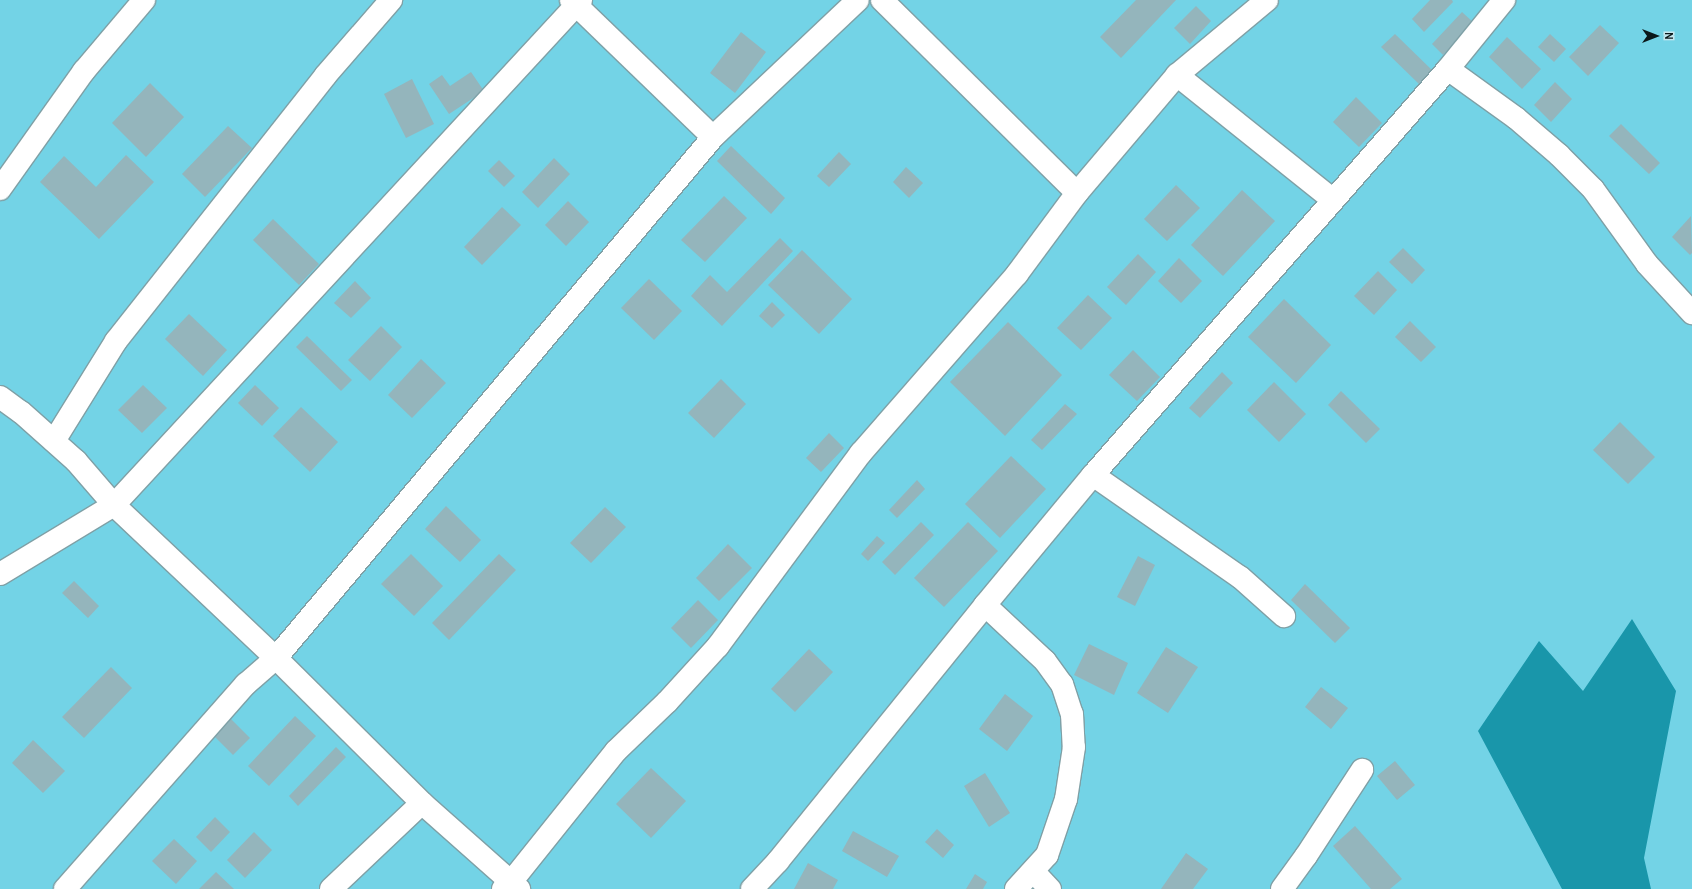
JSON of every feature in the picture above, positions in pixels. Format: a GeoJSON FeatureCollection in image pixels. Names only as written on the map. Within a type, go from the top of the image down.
{"type":"FeatureCollection","features":[{"type":"Feature","properties":{"kind":"street"},"geometry":{"type":"LineString","coordinates":[[0,189],[84,71],[144,0]]}},
{"type":"Feature","properties":{"kind":"street"},"geometry":{"type":"LineString","coordinates":[[54,441],[116,341],[325,76],[391,0]]}},
{"type":"Feature","properties":{"kind":"street"},"geometry":{"type":"LineString","coordinates":[[65,889],[246,684],[276,658],[713,137],[858,0]]}},
{"type":"Feature","properties":{"kind":"street"},"geometry":{"type":"LineString","coordinates":[[882,0],[1077,193]]}},
{"type":"Feature","properties":{"kind":"street"},"geometry":{"type":"LineString","coordinates":[[0,397],[21,412],[76,461],[114,505],[276,658],[422,803],[511,887],[616,750],[667,702],[718,646],[861,453],[1017,274],[1077,193],[1177,75],[1267,0]]}},
{"type":"Feature","properties":{"kind":"street"},"geometry":{"type":"LineString","coordinates":[[752,889],[778,862],[985,605],[1093,475],[1448,69],[1504,0]]}},
{"type":"Feature","properties":{"kind":"street"},"geometry":{"type":"LineString","coordinates":[[0,574],[114,505],[576,2],[713,137]]}},
{"type":"Feature","properties":{"kind":"street"},"geometry":{"type":"LineString","coordinates":[[1448,69],[1516,118],[1559,155],[1593,189],[1647,264],[1692,313]]}},
{"type":"Feature","properties":{"kind":"street"},"geometry":{"type":"LineString","coordinates":[[1177,75],[1333,200]]}},
{"type":"Feature","properties":{"kind":"street"},"geometry":{"type":"LineString","coordinates":[[1093,475],[1240,577],[1284,616]]}},
{"type":"Feature","properties":{"kind":"street"},"geometry":{"type":"LineString","coordinates":[[985,605],[1045,661],[1062,684],[1072,714],[1074,747],[1066,799],[1047,855],[1016,889]]}},
{"type":"Feature","properties":{"kind":"street"},"geometry":{"type":"LineString","coordinates":[[1282,889],[1306,856],[1362,770]]}},
{"type":"Feature","properties":{"kind":"street"},"geometry":{"type":"LineString","coordinates":[[331,889],[422,803]]}},
{"type":"Feature","properties":{"kind":"street"},"geometry":{"type":"LineString","coordinates":[[1033,871],[1050,889]]}},
{"type":"Feature","properties":{"kind":"shaded area"},"geometry":{"type":"Polygon","coordinates":[[[0,0],[1692,0],[1692,889],[0,889],[0,0]]]}},
{"type":"Feature","properties":{"kind":"shaded area"},"geometry":{"type":"Polygon","coordinates":[[[1632,619],[1676,691],[1644,858],[1651,889],[1562,889],[1478,731],[1539,641],[1583,691],[1632,619]]]}},
{"type":"Feature","properties":{"kind":"building"},"geometry":{"type":"Polygon","coordinates":[[[1136,0],[1176,0],[1121,58],[1100,37],[1136,0]]]}},
{"type":"Feature","properties":{"kind":"building"},"geometry":{"type":"Polygon","coordinates":[[[1430,0],[1452,0],[1453,2],[1424,32],[1412,19],[1430,0]]]}},
{"type":"Feature","properties":{"kind":"building"},"geometry":{"type":"Polygon","coordinates":[[[1196,6],[1211,21],[1190,44],[1174,28],[1196,6]]]}},
{"type":"Feature","properties":{"kind":"building"},"geometry":{"type":"Polygon","coordinates":[[[1462,12],[1474,23],[1443,55],[1432,44],[1462,12]]]}},
{"type":"Feature","properties":{"kind":"building"},"geometry":{"type":"Polygon","coordinates":[[[1600,25],[1619,43],[1588,76],[1569,57],[1600,25]]]}},
{"type":"Feature","properties":{"kind":"building"},"geometry":{"type":"Polygon","coordinates":[[[741,32],[766,52],[735,93],[710,73],[741,32]]]}},
{"type":"Feature","properties":{"kind":"building"},"geometry":{"type":"Polygon","coordinates":[[[1395,34],[1434,72],[1421,86],[1381,47],[1395,34]]]}},
{"type":"Feature","properties":{"kind":"building"},"geometry":{"type":"Polygon","coordinates":[[[1550,34],[1566,49],[1554,62],[1538,47],[1550,34]]]}},
{"type":"Feature","properties":{"kind":"building"},"geometry":{"type":"Polygon","coordinates":[[[1507,37],[1541,69],[1522,89],[1489,57],[1507,37]]]}},
{"type":"Feature","properties":{"kind":"building"},"geometry":{"type":"Polygon","coordinates":[[[471,72],[484,91],[449,114],[429,84],[442,75],[450,86],[471,72]]]}},
{"type":"Feature","properties":{"kind":"building"},"geometry":{"type":"Polygon","coordinates":[[[412,79],[434,124],[406,138],[384,94],[412,79]]]}},
{"type":"Feature","properties":{"kind":"building"},"geometry":{"type":"Polygon","coordinates":[[[1555,82],[1572,99],[1551,122],[1534,105],[1555,82]]]}},
{"type":"Feature","properties":{"kind":"building"},"geometry":{"type":"Polygon","coordinates":[[[150,83],[184,117],[146,157],[112,123],[150,83]]]}},
{"type":"Feature","properties":{"kind":"building"},"geometry":{"type":"Polygon","coordinates":[[[1356,97],[1382,123],[1359,147],[1333,122],[1356,97]]]}},
{"type":"Feature","properties":{"kind":"building"},"geometry":{"type":"Polygon","coordinates":[[[1621,124],[1660,163],[1649,174],[1609,136],[1621,124]]]}},
{"type":"Feature","properties":{"kind":"building"},"geometry":{"type":"Polygon","coordinates":[[[228,126],[252,148],[205,197],[182,174],[228,126]]]}},
{"type":"Feature","properties":{"kind":"building"},"geometry":{"type":"Polygon","coordinates":[[[731,146],[785,198],[771,214],[717,161],[731,146]]]}},
{"type":"Feature","properties":{"kind":"building"},"geometry":{"type":"Polygon","coordinates":[[[839,152],[851,164],[829,187],[817,176],[839,152]]]}},
{"type":"Feature","properties":{"kind":"building"},"geometry":{"type":"Polygon","coordinates":[[[126,155],[154,182],[99,239],[40,182],[64,156],[96,187],[126,155]]]}},
{"type":"Feature","properties":{"kind":"building"},"geometry":{"type":"Polygon","coordinates":[[[554,158],[570,174],[538,208],[522,192],[554,158]]]}},
{"type":"Feature","properties":{"kind":"building"},"geometry":{"type":"Polygon","coordinates":[[[499,160],[515,176],[504,187],[488,171],[499,160]]]}},
{"type":"Feature","properties":{"kind":"building"},"geometry":{"type":"Polygon","coordinates":[[[906,167],[923,183],[909,198],[893,182],[906,167]]]}},
{"type":"Feature","properties":{"kind":"building"},"geometry":{"type":"Polygon","coordinates":[[[1176,185],[1200,208],[1167,241],[1144,219],[1176,185]]]}},
{"type":"Feature","properties":{"kind":"building"},"geometry":{"type":"Polygon","coordinates":[[[1242,190],[1275,221],[1223,276],[1191,245],[1242,190]]]}},
{"type":"Feature","properties":{"kind":"building"},"geometry":{"type":"Polygon","coordinates":[[[724,196],[747,218],[705,262],[681,240],[724,196]]]}},
{"type":"Feature","properties":{"kind":"building"},"geometry":{"type":"Polygon","coordinates":[[[568,201],[589,222],[566,246],[545,225],[568,201]]]}},
{"type":"Feature","properties":{"kind":"building"},"geometry":{"type":"Polygon","coordinates":[[[502,207],[521,225],[482,265],[464,247],[502,207]]]}},
{"type":"Feature","properties":{"kind":"building"},"geometry":{"type":"Polygon","coordinates":[[[1691,216],[1692,253],[1690,255],[1672,237],[1691,216]]]}},
{"type":"Feature","properties":{"kind":"building"},"geometry":{"type":"Polygon","coordinates":[[[273,219],[319,264],[299,285],[253,240],[273,219]]]}},
{"type":"Feature","properties":{"kind":"building"},"geometry":{"type":"Polygon","coordinates":[[[780,238],[793,251],[722,326],[691,296],[710,275],[727,292],[780,238]]]}},
{"type":"Feature","properties":{"kind":"building"},"geometry":{"type":"Polygon","coordinates":[[[1403,248],[1425,270],[1412,284],[1389,262],[1403,248]]]}},
{"type":"Feature","properties":{"kind":"building"},"geometry":{"type":"Polygon","coordinates":[[[802,250],[852,299],[819,334],[768,285],[802,250]]]}},
{"type":"Feature","properties":{"kind":"building"},"geometry":{"type":"Polygon","coordinates":[[[1138,254],[1156,272],[1126,305],[1107,287],[1138,254]]]}},
{"type":"Feature","properties":{"kind":"building"},"geometry":{"type":"Polygon","coordinates":[[[1179,258],[1202,281],[1181,303],[1158,281],[1179,258]]]}},
{"type":"Feature","properties":{"kind":"building"},"geometry":{"type":"Polygon","coordinates":[[[1378,271],[1397,290],[1374,315],[1354,296],[1378,271]]]}},
{"type":"Feature","properties":{"kind":"building"},"geometry":{"type":"Polygon","coordinates":[[[649,279],[682,311],[654,340],[621,308],[649,279]]]}},
{"type":"Feature","properties":{"kind":"building"},"geometry":{"type":"Polygon","coordinates":[[[355,281],[371,298],[351,318],[334,303],[355,281]]]}},
{"type":"Feature","properties":{"kind":"building"},"geometry":{"type":"Polygon","coordinates":[[[1088,295],[1112,318],[1081,350],[1057,328],[1088,295]]]}},
{"type":"Feature","properties":{"kind":"building"},"geometry":{"type":"Polygon","coordinates":[[[1284,299],[1331,345],[1296,383],[1248,337],[1284,299]]]}},
{"type":"Feature","properties":{"kind":"building"},"geometry":{"type":"Polygon","coordinates":[[[772,302],[785,315],[772,328],[759,316],[772,302]]]}},
{"type":"Feature","properties":{"kind":"building"},"geometry":{"type":"Polygon","coordinates":[[[189,314],[227,350],[203,376],[165,339],[189,314]]]}},
{"type":"Feature","properties":{"kind":"building"},"geometry":{"type":"Polygon","coordinates":[[[1410,321],[1436,347],[1421,362],[1395,337],[1410,321]]]}},
{"type":"Feature","properties":{"kind":"building"},"geometry":{"type":"Polygon","coordinates":[[[1008,322],[1062,375],[1005,436],[950,382],[1008,322]]]}},
{"type":"Feature","properties":{"kind":"building"},"geometry":{"type":"Polygon","coordinates":[[[381,326],[402,347],[370,381],[348,360],[381,326]]]}},
{"type":"Feature","properties":{"kind":"building"},"geometry":{"type":"Polygon","coordinates":[[[307,336],[352,380],[341,391],[296,347],[307,336]]]}},
{"type":"Feature","properties":{"kind":"building"},"geometry":{"type":"Polygon","coordinates":[[[1133,350],[1160,377],[1137,401],[1109,375],[1133,350]]]}},
{"type":"Feature","properties":{"kind":"building"},"geometry":{"type":"Polygon","coordinates":[[[421,359],[446,383],[412,418],[388,395],[421,359]]]}},
{"type":"Feature","properties":{"kind":"building"},"geometry":{"type":"Polygon","coordinates":[[[1222,372],[1233,383],[1200,418],[1189,408],[1222,372]]]}},
{"type":"Feature","properties":{"kind":"building"},"geometry":{"type":"Polygon","coordinates":[[[721,379],[746,404],[714,438],[688,413],[721,379]]]}},
{"type":"Feature","properties":{"kind":"building"},"geometry":{"type":"Polygon","coordinates":[[[1274,382],[1306,414],[1279,442],[1247,410],[1274,382]]]}},
{"type":"Feature","properties":{"kind":"building"},"geometry":{"type":"Polygon","coordinates":[[[143,385],[167,408],[142,433],[118,410],[143,385]]]}},
{"type":"Feature","properties":{"kind":"building"},"geometry":{"type":"Polygon","coordinates":[[[255,385],[279,408],[262,426],[238,403],[255,385]]]}},
{"type":"Feature","properties":{"kind":"building"},"geometry":{"type":"Polygon","coordinates":[[[1341,391],[1380,429],[1366,443],[1328,405],[1341,391]]]}},
{"type":"Feature","properties":{"kind":"building"},"geometry":{"type":"Polygon","coordinates":[[[1065,404],[1077,414],[1042,450],[1031,440],[1065,404]]]}},
{"type":"Feature","properties":{"kind":"building"},"geometry":{"type":"Polygon","coordinates":[[[301,407],[338,442],[310,472],[273,436],[301,407]]]}},
{"type":"Feature","properties":{"kind":"building"},"geometry":{"type":"Polygon","coordinates":[[[1620,422],[1655,457],[1628,484],[1593,450],[1620,422]]]}},
{"type":"Feature","properties":{"kind":"building"},"geometry":{"type":"Polygon","coordinates":[[[829,433],[844,448],[821,472],[806,458],[829,433]]]}},
{"type":"Feature","properties":{"kind":"building"},"geometry":{"type":"Polygon","coordinates":[[[1011,456],[1046,489],[1000,538],[965,504],[1011,456]]]}},
{"type":"Feature","properties":{"kind":"building"},"geometry":{"type":"Polygon","coordinates":[[[917,480],[925,489],[897,518],[889,510],[917,480]]]}},
{"type":"Feature","properties":{"kind":"building"},"geometry":{"type":"Polygon","coordinates":[[[446,506],[481,540],[460,562],[425,529],[446,506]]]}},
{"type":"Feature","properties":{"kind":"building"},"geometry":{"type":"Polygon","coordinates":[[[605,507],[626,527],[591,563],[570,543],[605,507]]]}},
{"type":"Feature","properties":{"kind":"building"},"geometry":{"type":"Polygon","coordinates":[[[921,522],[934,535],[895,575],[882,562],[921,522]]]}},
{"type":"Feature","properties":{"kind":"building"},"geometry":{"type":"Polygon","coordinates":[[[968,522],[998,551],[944,607],[914,578],[968,522]]]}},
{"type":"Feature","properties":{"kind":"building"},"geometry":{"type":"Polygon","coordinates":[[[877,536],[885,543],[868,561],[861,554],[877,536]]]}},
{"type":"Feature","properties":{"kind":"building"},"geometry":{"type":"Polygon","coordinates":[[[728,544],[752,568],[719,601],[696,578],[728,544]]]}},
{"type":"Feature","properties":{"kind":"building"},"geometry":{"type":"Polygon","coordinates":[[[411,554],[443,586],[414,616],[381,584],[411,554]]]}},
{"type":"Feature","properties":{"kind":"building"},"geometry":{"type":"Polygon","coordinates":[[[499,554],[516,570],[449,640],[432,623],[499,554]]]}},
{"type":"Feature","properties":{"kind":"building"},"geometry":{"type":"Polygon","coordinates":[[[1138,556],[1155,565],[1135,606],[1117,597],[1138,556]]]}},
{"type":"Feature","properties":{"kind":"building"},"geometry":{"type":"Polygon","coordinates":[[[74,581],[99,606],[88,618],[62,593],[74,581]]]}},
{"type":"Feature","properties":{"kind":"building"},"geometry":{"type":"Polygon","coordinates":[[[1305,584],[1350,628],[1335,643],[1291,600],[1305,584]]]}},
{"type":"Feature","properties":{"kind":"building"},"geometry":{"type":"Polygon","coordinates":[[[698,600],[718,620],[691,648],[671,628],[698,600]]]}},
{"type":"Feature","properties":{"kind":"building"},"geometry":{"type":"Polygon","coordinates":[[[1089,644],[1128,663],[1114,695],[1074,675],[1089,644]]]}},
{"type":"Feature","properties":{"kind":"building"},"geometry":{"type":"Polygon","coordinates":[[[1166,647],[1198,667],[1168,713],[1137,693],[1166,647]]]}},
{"type":"Feature","properties":{"kind":"building"},"geometry":{"type":"Polygon","coordinates":[[[809,649],[833,672],[795,712],[771,689],[809,649]]]}},
{"type":"Feature","properties":{"kind":"building"},"geometry":{"type":"Polygon","coordinates":[[[111,667],[132,688],[84,738],[62,717],[111,667]]]}},
{"type":"Feature","properties":{"kind":"building"},"geometry":{"type":"Polygon","coordinates":[[[1321,687],[1348,708],[1331,729],[1305,707],[1321,687]]]}},
{"type":"Feature","properties":{"kind":"building"},"geometry":{"type":"Polygon","coordinates":[[[1005,694],[1033,716],[1007,751],[979,729],[1005,694]]]}},
{"type":"Feature","properties":{"kind":"building"},"geometry":{"type":"Polygon","coordinates":[[[295,716],[316,736],[269,786],[248,766],[295,716]]]}},
{"type":"Feature","properties":{"kind":"building"},"geometry":{"type":"Polygon","coordinates":[[[231,719],[250,738],[233,755],[214,736],[231,719]]]}},
{"type":"Feature","properties":{"kind":"building"},"geometry":{"type":"Polygon","coordinates":[[[33,740],[65,771],[43,793],[12,763],[33,740]]]}},
{"type":"Feature","properties":{"kind":"building"},"geometry":{"type":"Polygon","coordinates":[[[336,747],[346,757],[298,806],[289,796],[336,747]]]}},
{"type":"Feature","properties":{"kind":"building"},"geometry":{"type":"Polygon","coordinates":[[[1395,761],[1415,785],[1397,800],[1377,776],[1395,761]]]}},
{"type":"Feature","properties":{"kind":"building"},"geometry":{"type":"Polygon","coordinates":[[[651,768],[686,801],[651,838],[616,804],[651,768]]]}},
{"type":"Feature","properties":{"kind":"building"},"geometry":{"type":"Polygon","coordinates":[[[985,773],[1010,813],[989,827],[964,786],[985,773]]]}},
{"type":"Feature","properties":{"kind":"building"},"geometry":{"type":"Polygon","coordinates":[[[215,817],[230,832],[211,852],[196,837],[215,817]]]}},
{"type":"Feature","properties":{"kind":"building"},"geometry":{"type":"Polygon","coordinates":[[[1355,826],[1402,879],[1390,889],[1371,889],[1333,846],[1355,826]]]}},
{"type":"Feature","properties":{"kind":"building"},"geometry":{"type":"Polygon","coordinates":[[[937,829],[954,845],[943,858],[925,842],[937,829]]]}},
{"type":"Feature","properties":{"kind":"building"},"geometry":{"type":"Polygon","coordinates":[[[853,831],[899,856],[887,877],[842,851],[853,831]]]}},
{"type":"Feature","properties":{"kind":"building"},"geometry":{"type":"Polygon","coordinates":[[[254,832],[272,850],[245,878],[227,860],[254,832]]]}},
{"type":"Feature","properties":{"kind":"building"},"geometry":{"type":"Polygon","coordinates":[[[174,839],[197,861],[176,884],[152,861],[174,839]]]}},
{"type":"Feature","properties":{"kind":"building"},"geometry":{"type":"Polygon","coordinates":[[[1186,853],[1208,869],[1193,889],[1161,889],[1186,853]]]}},
{"type":"Feature","properties":{"kind":"building"},"geometry":{"type":"Polygon","coordinates":[[[808,863],[838,880],[833,889],[794,889],[808,863]]]}},
{"type":"Feature","properties":{"kind":"building"},"geometry":{"type":"Polygon","coordinates":[[[216,872],[234,889],[199,889],[216,872]]]}},
{"type":"Feature","properties":{"kind":"building"},"geometry":{"type":"Polygon","coordinates":[[[975,874],[987,882],[983,889],[966,889],[975,874]]]}}]}
